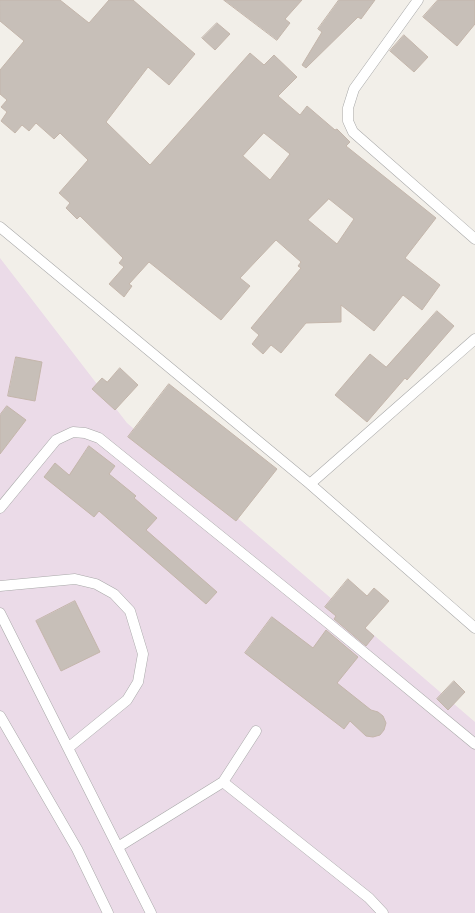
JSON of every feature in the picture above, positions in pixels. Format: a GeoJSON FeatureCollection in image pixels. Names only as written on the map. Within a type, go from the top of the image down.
{"type":"FeatureCollection","features":[{"type":"Feature","properties":{"kind":"lane"},"geometry":{"type":"LineString","coordinates":[[418,0],[354,89],[348,108],[348,121],[353,132],[475,239]]}},
{"type":"Feature","properties":{"kind":"lane"},"geometry":{"type":"LineString","coordinates":[[0,227],[310,484],[475,628]]}},
{"type":"Feature","properties":{"kind":"lane"},"geometry":{"type":"LineString","coordinates":[[310,484],[475,339]]}},
{"type":"Feature","properties":{"kind":"lane"},"geometry":{"type":"LineString","coordinates":[[0,508],[56,440],[73,432],[85,433],[99,438],[319,615],[475,744]]}},
{"type":"Feature","properties":{"kind":"lane"},"geometry":{"type":"LineString","coordinates":[[0,586],[75,579],[96,584],[114,594],[130,611],[143,654],[138,682],[127,700],[68,748]]}},
{"type":"Feature","properties":{"kind":"lane"},"geometry":{"type":"LineString","coordinates":[[0,613],[151,913]]}},
{"type":"Feature","properties":{"kind":"lane"},"geometry":{"type":"LineString","coordinates":[[0,716],[77,849],[108,913]]}},
{"type":"Feature","properties":{"kind":"lane"},"geometry":{"type":"LineString","coordinates":[[118,847],[222,782],[256,731]]}},
{"type":"Feature","properties":{"kind":"lane"},"geometry":{"type":"LineString","coordinates":[[222,782],[369,898],[383,913]]}},
{"type":"Feature","properties":{"kind":"shaded area"},"geometry":{"type":"Polygon","coordinates":[[[0,258],[127,423],[475,722],[475,913],[0,913],[0,258]]]}},
{"type":"Feature","properties":{"kind":"building"},"geometry":{"type":"Polygon","coordinates":[[[0,0],[60,0],[89,23],[109,0],[133,0],[195,54],[169,85],[148,67],[106,122],[150,165],[250,53],[264,65],[274,55],[297,77],[278,96],[300,115],[307,106],[335,130],[337,129],[350,142],[346,146],[436,218],[405,258],[440,285],[422,310],[403,295],[374,331],[341,305],[341,322],[306,323],[281,353],[271,345],[263,354],[252,344],[259,335],[251,328],[301,268],[298,266],[301,262],[276,240],[240,278],[250,286],[221,320],[149,262],[129,284],[132,286],[124,297],[109,284],[124,267],[119,263],[123,258],[80,216],[77,219],[66,208],[70,203],[59,193],[88,160],[60,133],[54,139],[36,123],[29,131],[22,125],[15,133],[1,121],[7,112],[1,107],[7,100],[0,94],[0,70],[24,41],[0,21],[0,0]],[[264,133],[243,156],[270,180],[290,154],[264,133]],[[329,199],[308,220],[337,244],[354,219],[329,199]]]}},
{"type":"Feature","properties":{"kind":"building"},"geometry":{"type":"Polygon","coordinates":[[[224,0],[302,0],[285,19],[290,23],[277,40],[224,0]]]}},
{"type":"Feature","properties":{"kind":"building"},"geometry":{"type":"Polygon","coordinates":[[[339,0],[375,0],[361,19],[358,17],[306,68],[302,65],[322,32],[318,29],[339,0]]]}},
{"type":"Feature","properties":{"kind":"building"},"geometry":{"type":"Polygon","coordinates":[[[438,0],[475,0],[475,24],[457,46],[423,17],[438,0]]]}},
{"type":"Feature","properties":{"kind":"building"},"geometry":{"type":"Polygon","coordinates":[[[217,23],[230,34],[215,50],[202,38],[217,23]]]}},
{"type":"Feature","properties":{"kind":"building"},"geometry":{"type":"Polygon","coordinates":[[[404,35],[428,57],[414,72],[390,51],[404,35]]]}},
{"type":"Feature","properties":{"kind":"building"},"geometry":{"type":"Polygon","coordinates":[[[437,311],[454,326],[367,422],[335,395],[370,354],[386,367],[437,311]]]}},
{"type":"Feature","properties":{"kind":"building"},"geometry":{"type":"Polygon","coordinates":[[[16,357],[42,362],[35,401],[8,396],[16,357]]]}},
{"type":"Feature","properties":{"kind":"building"},"geometry":{"type":"Polygon","coordinates":[[[120,368],[138,385],[115,410],[92,389],[102,378],[107,382],[120,368]]]}},
{"type":"Feature","properties":{"kind":"building"},"geometry":{"type":"Polygon","coordinates":[[[169,384],[277,469],[236,521],[128,437],[169,384]]]}},
{"type":"Feature","properties":{"kind":"building"},"geometry":{"type":"Polygon","coordinates":[[[7,406],[26,420],[0,454],[0,415],[7,406]]]}},
{"type":"Feature","properties":{"kind":"building"},"geometry":{"type":"Polygon","coordinates":[[[89,446],[115,466],[109,474],[136,496],[134,498],[157,518],[146,530],[217,592],[206,604],[99,511],[94,517],[44,477],[55,463],[69,475],[89,446]]]}},
{"type":"Feature","properties":{"kind":"building"},"geometry":{"type":"Polygon","coordinates":[[[348,579],[367,596],[374,588],[389,601],[365,628],[374,636],[366,646],[334,619],[336,616],[325,607],[348,579]]]}},
{"type":"Feature","properties":{"kind":"building"},"geometry":{"type":"Polygon","coordinates":[[[75,601],[100,652],[61,671],[36,621],[75,601]]]}},
{"type":"Feature","properties":{"kind":"building"},"geometry":{"type":"Polygon","coordinates":[[[272,617],[313,648],[326,630],[358,657],[337,683],[371,710],[383,716],[386,723],[380,735],[366,736],[350,721],[344,729],[245,653],[272,617]]]}},
{"type":"Feature","properties":{"kind":"building"},"geometry":{"type":"Polygon","coordinates":[[[454,681],[465,692],[448,710],[437,699],[454,681]]]}}]}
